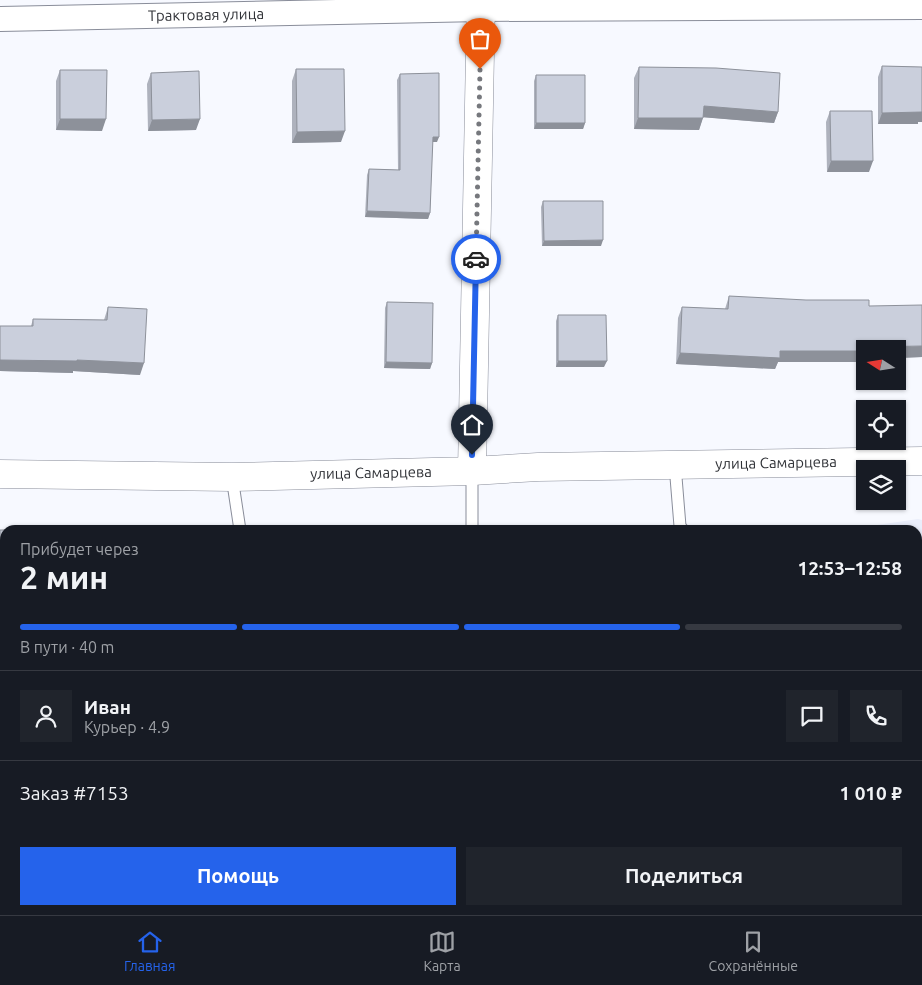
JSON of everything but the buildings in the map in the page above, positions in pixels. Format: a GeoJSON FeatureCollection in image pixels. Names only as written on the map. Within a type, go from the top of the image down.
{"type":"FeatureCollection","features":[{"type":"Feature","properties":{"kind":"street","name":"Трактовая улица"},"geometry":{"type":"LineString","coordinates":[[0,19],[481,5],[922,7]]}},
{"type":"Feature","properties":{"kind":"street"},"geometry":{"type":"LineString","coordinates":[[472,471],[481,5]]}},
{"type":"Feature","properties":{"kind":"street","name":"улица Самарцева"},"geometry":{"type":"LineString","coordinates":[[0,474],[232,477],[472,471],[538,467],[922,461]]}},
{"type":"Feature","properties":{"kind":"lane"},"geometry":{"type":"LineString","coordinates":[[675,465],[680,525]]}},
{"type":"Feature","properties":{"kind":"lane"},"geometry":{"type":"LineString","coordinates":[[472,471],[472,525]]}},
{"type":"Feature","properties":{"kind":"lane"},"geometry":{"type":"LineString","coordinates":[[232,477],[239,525]]}},
{"type":"Feature","properties":{"kind":"shaded area"},"geometry":{"type":"Polygon","coordinates":[[[918,519],[922,520],[922,525],[877,525],[918,519]]]}},
{"type":"Feature","properties":{"kind":"way so far"},"geometry":{"type":"LineString","coordinates":[[476,259],[480,69]]}},
{"type":"Feature","properties":{"kind":"route"},"geometry":{"type":"LineString","coordinates":[[472,455],[476,259]]}}]}
